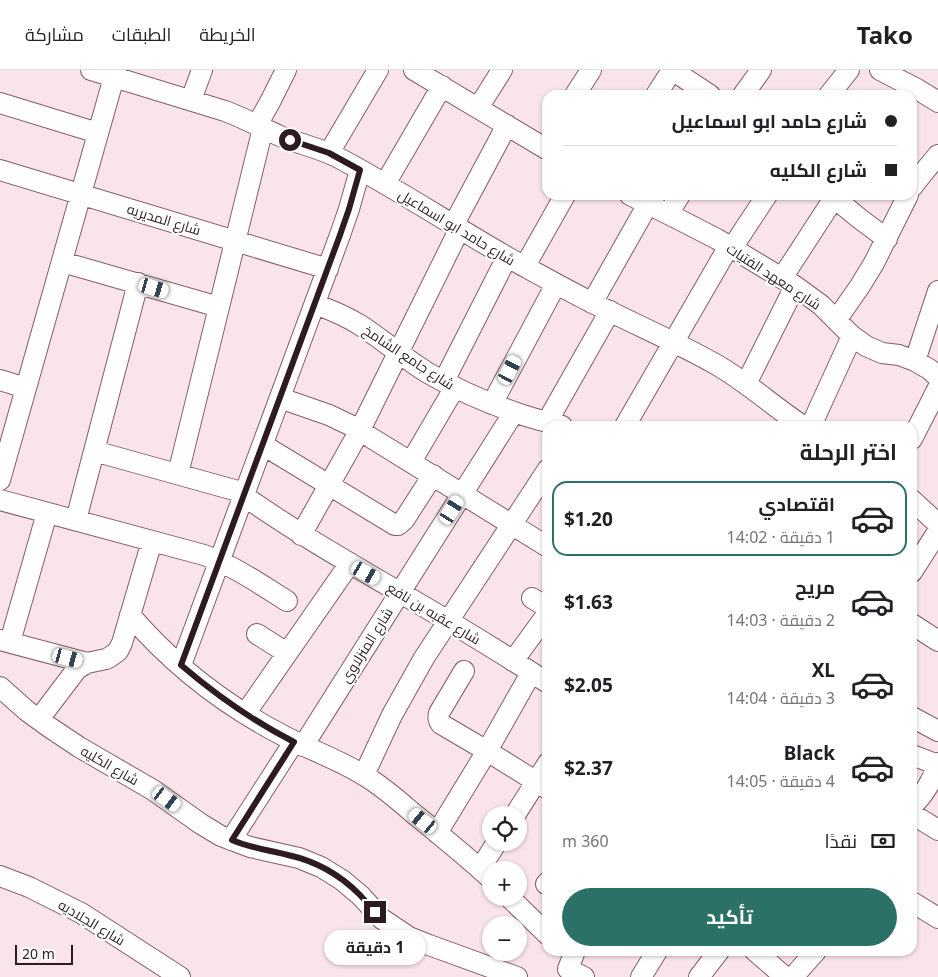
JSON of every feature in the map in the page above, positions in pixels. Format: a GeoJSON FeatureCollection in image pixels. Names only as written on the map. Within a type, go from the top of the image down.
{"type":"FeatureCollection","features":[{"type":"Feature","properties":{"kind":"street","name":"شارع حامد ابو اسماعيل"},"geometry":{"type":"LineString","coordinates":[[91,70],[115,74],[226,111],[290,140],[329,153],[556,284],[718,366],[746,384],[782,420]]}},
{"type":"Feature","properties":{"kind":"street"},"geometry":{"type":"LineString","coordinates":[[191,100],[202,70]]}},
{"type":"Feature","properties":{"kind":"street"},"geometry":{"type":"LineString","coordinates":[[178,474],[235,241],[260,126],[286,70]]}},
{"type":"Feature","properties":{"kind":"street"},"geometry":{"type":"LineString","coordinates":[[329,153],[378,70]]}},
{"type":"Feature","properties":{"kind":"street"},"geometry":{"type":"LineString","coordinates":[[478,108],[502,70]]}},
{"type":"Feature","properties":{"kind":"street"},"geometry":{"type":"LineString","coordinates":[[579,90],[591,70]]}},
{"type":"Feature","properties":{"kind":"street"},"geometry":{"type":"LineString","coordinates":[[659,90],[672,70],[702,90]]}},
{"type":"Feature","properties":{"kind":"street"},"geometry":{"type":"LineString","coordinates":[[747,90],[761,70]]}},
{"type":"Feature","properties":{"kind":"street"},"geometry":{"type":"LineString","coordinates":[[833,90],[849,70]]}},
{"type":"Feature","properties":{"kind":"street"},"geometry":{"type":"LineString","coordinates":[[893,73],[913,90]]}},
{"type":"Feature","properties":{"kind":"street"},"geometry":{"type":"LineString","coordinates":[[0,480],[115,74]]}},
{"type":"Feature","properties":{"kind":"street"},"geometry":{"type":"LineString","coordinates":[[385,184],[427,76],[506,126],[542,144]]}},
{"type":"Feature","properties":{"kind":"street"},"geometry":{"type":"LineString","coordinates":[[917,93],[938,102]]}},
{"type":"Feature","properties":{"kind":"street"},"geometry":{"type":"LineString","coordinates":[[0,103],[98,133]]}},
{"type":"Feature","properties":{"kind":"street"},"geometry":{"type":"LineString","coordinates":[[302,535],[360,430],[398,354],[506,126]]}},
{"type":"Feature","properties":{"kind":"street"},"geometry":{"type":"LineString","coordinates":[[917,180],[938,155]]}},
{"type":"Feature","properties":{"kind":"street","name":"شارع المديريه"},"geometry":{"type":"LineString","coordinates":[[0,170],[328,269]]}},
{"type":"Feature","properties":{"kind":"street"},"geometry":{"type":"LineString","coordinates":[[181,665],[328,269],[349,209],[360,170]]}},
{"type":"Feature","properties":{"kind":"street"},"geometry":{"type":"LineString","coordinates":[[525,266],[562,200]]}},
{"type":"Feature","properties":{"kind":"street","name":"شارع معهد الفتيات"},"geometry":{"type":"LineString","coordinates":[[640,200],[730,247],[789,282],[821,305],[859,342],[882,353],[916,361],[938,377]]}},
{"type":"Feature","properties":{"kind":"street"},"geometry":{"type":"LineString","coordinates":[[668,214],[677,200]]}},
{"type":"Feature","properties":{"kind":"street"},"geometry":{"type":"LineString","coordinates":[[628,421],[730,247],[763,200]]}},
{"type":"Feature","properties":{"kind":"street"},"geometry":{"type":"LineString","coordinates":[[746,384],[789,282],[831,200]]}},
{"type":"Feature","properties":{"kind":"street"},"geometry":{"type":"LineString","coordinates":[[838,200],[886,239]]}},
{"type":"Feature","properties":{"kind":"street"},"geometry":{"type":"LineString","coordinates":[[837,320],[860,286],[906,200]]}},
{"type":"Feature","properties":{"kind":"street"},"geometry":{"type":"LineString","coordinates":[[556,421],[601,307],[648,204]]}},
{"type":"Feature","properties":{"kind":"street"},"geometry":{"type":"LineString","coordinates":[[411,462],[507,257]]}},
{"type":"Feature","properties":{"kind":"street"},"geometry":{"type":"LineString","coordinates":[[62,262],[219,306]]}},
{"type":"Feature","properties":{"kind":"street"},"geometry":{"type":"LineString","coordinates":[[76,520],[138,284]]}},
{"type":"Feature","properties":{"kind":"street"},"geometry":{"type":"LineString","coordinates":[[492,404],[556,284]]}},
{"type":"Feature","properties":{"kind":"street"},"geometry":{"type":"LineString","coordinates":[[916,361],[938,291]]}},
{"type":"Feature","properties":{"kind":"street","name":"شارع جامع الشامخ"},"geometry":{"type":"LineString","coordinates":[[315,304],[330,309],[358,324],[398,354],[449,384],[492,404],[545,421]]}},
{"type":"Feature","properties":{"kind":"street"},"geometry":{"type":"LineString","coordinates":[[813,421],[852,336]]}},
{"type":"Feature","properties":{"kind":"street"},"geometry":{"type":"LineString","coordinates":[[0,380],[26,388]]}},
{"type":"Feature","properties":{"kind":"street"},"geometry":{"type":"LineString","coordinates":[[917,429],[938,388]]}},
{"type":"Feature","properties":{"kind":"street"},"geometry":{"type":"LineString","coordinates":[[280,398],[329,415],[360,430],[542,543]]}},
{"type":"Feature","properties":{"kind":"street","name":"شارع المنزلاوي"},"geometry":{"type":"LineString","coordinates":[[232,840],[400,592],[514,412]]}},
{"type":"Feature","properties":{"kind":"street"},"geometry":{"type":"LineString","coordinates":[[263,445],[394,525],[398,525],[404,520],[432,475]]}},
{"type":"Feature","properties":{"kind":"street","name":"شارع عقبه بن نافع"},"geometry":{"type":"LineString","coordinates":[[94,451],[244,494],[302,535],[400,592],[539,678]]}},
{"type":"Feature","properties":{"kind":"street"},"geometry":{"type":"LineString","coordinates":[[364,775],[402,696],[424,658],[542,478]]}},
{"type":"Feature","properties":{"kind":"street"},"geometry":{"type":"LineString","coordinates":[[0,500],[188,550],[219,561],[241,572],[286,601]]}},
{"type":"Feature","properties":{"kind":"street"},"geometry":{"type":"LineString","coordinates":[[917,505],[938,525],[917,563]]}},
{"type":"Feature","properties":{"kind":"street"},"geometry":{"type":"LineString","coordinates":[[47,513],[5,641],[87,663]]}},
{"type":"Feature","properties":{"kind":"street"},"geometry":{"type":"LineString","coordinates":[[39,720],[74,672],[87,663],[106,659],[118,651],[152,541]]}},
{"type":"Feature","properties":{"kind":"street"},"geometry":{"type":"LineString","coordinates":[[246,714],[350,563]]}},
{"type":"Feature","properties":{"kind":"street"},"geometry":{"type":"LineString","coordinates":[[130,615],[158,644],[212,691],[246,714],[298,744],[364,775],[379,785],[482,871]]}},
{"type":"Feature","properties":{"kind":"street"},"geometry":{"type":"LineString","coordinates":[[513,661],[542,621]]}},
{"type":"Feature","properties":{"kind":"street"},"geometry":{"type":"LineString","coordinates":[[917,627],[938,641]]}},
{"type":"Feature","properties":{"kind":"street"},"geometry":{"type":"LineString","coordinates":[[257,634],[288,653]]}},
{"type":"Feature","properties":{"kind":"street"},"geometry":{"type":"LineString","coordinates":[[464,671],[438,719],[441,724],[487,750],[542,785],[522,806]]}},
{"type":"Feature","properties":{"kind":"street"},"geometry":{"type":"LineString","coordinates":[[437,833],[487,750],[539,678]]}},
{"type":"Feature","properties":{"kind":"street","name":"شارع الكليه"},"geometry":{"type":"LineString","coordinates":[[0,687],[39,720],[79,747],[154,790],[211,830],[250,847],[299,858],[321,867],[352,888],[382,919],[400,932],[419,941],[517,977]]}},
{"type":"Feature","properties":{"kind":"street"},"geometry":{"type":"LineString","coordinates":[[917,720],[938,731]]}},
{"type":"Feature","properties":{"kind":"street"},"geometry":{"type":"LineString","coordinates":[[917,757],[938,764],[927,788],[917,800]]}},
{"type":"Feature","properties":{"kind":"street"},"geometry":{"type":"LineString","coordinates":[[917,817],[938,830]]}},
{"type":"Feature","properties":{"kind":"street","name":"شارع الجلاديه"},"geometry":{"type":"LineString","coordinates":[[0,876],[81,914],[180,977]]}},
{"type":"Feature","properties":{"kind":"street"},"geometry":{"type":"LineString","coordinates":[[917,905],[938,918]]}},
{"type":"Feature","properties":{"kind":"street"},"geometry":{"type":"LineString","coordinates":[[518,906],[542,930]]}},
{"type":"Feature","properties":{"kind":"street"},"geometry":{"type":"LineString","coordinates":[[641,977],[654,956]]}},
{"type":"Feature","properties":{"kind":"street"},"geometry":{"type":"LineString","coordinates":[[699,977],[715,956]]}},
{"type":"Feature","properties":{"kind":"street"},"geometry":{"type":"LineString","coordinates":[[764,956],[799,975],[812,956]]}},
{"type":"Feature","properties":{"kind":"route"},"geometry":{"type":"LineString","coordinates":[[290,140],[329,153],[360,170],[340,235],[181,665],[212,691],[234,706],[264,726],[294,742],[232,840],[250,847],[299,858],[321,867],[352,888],[375,912]]}}]}
